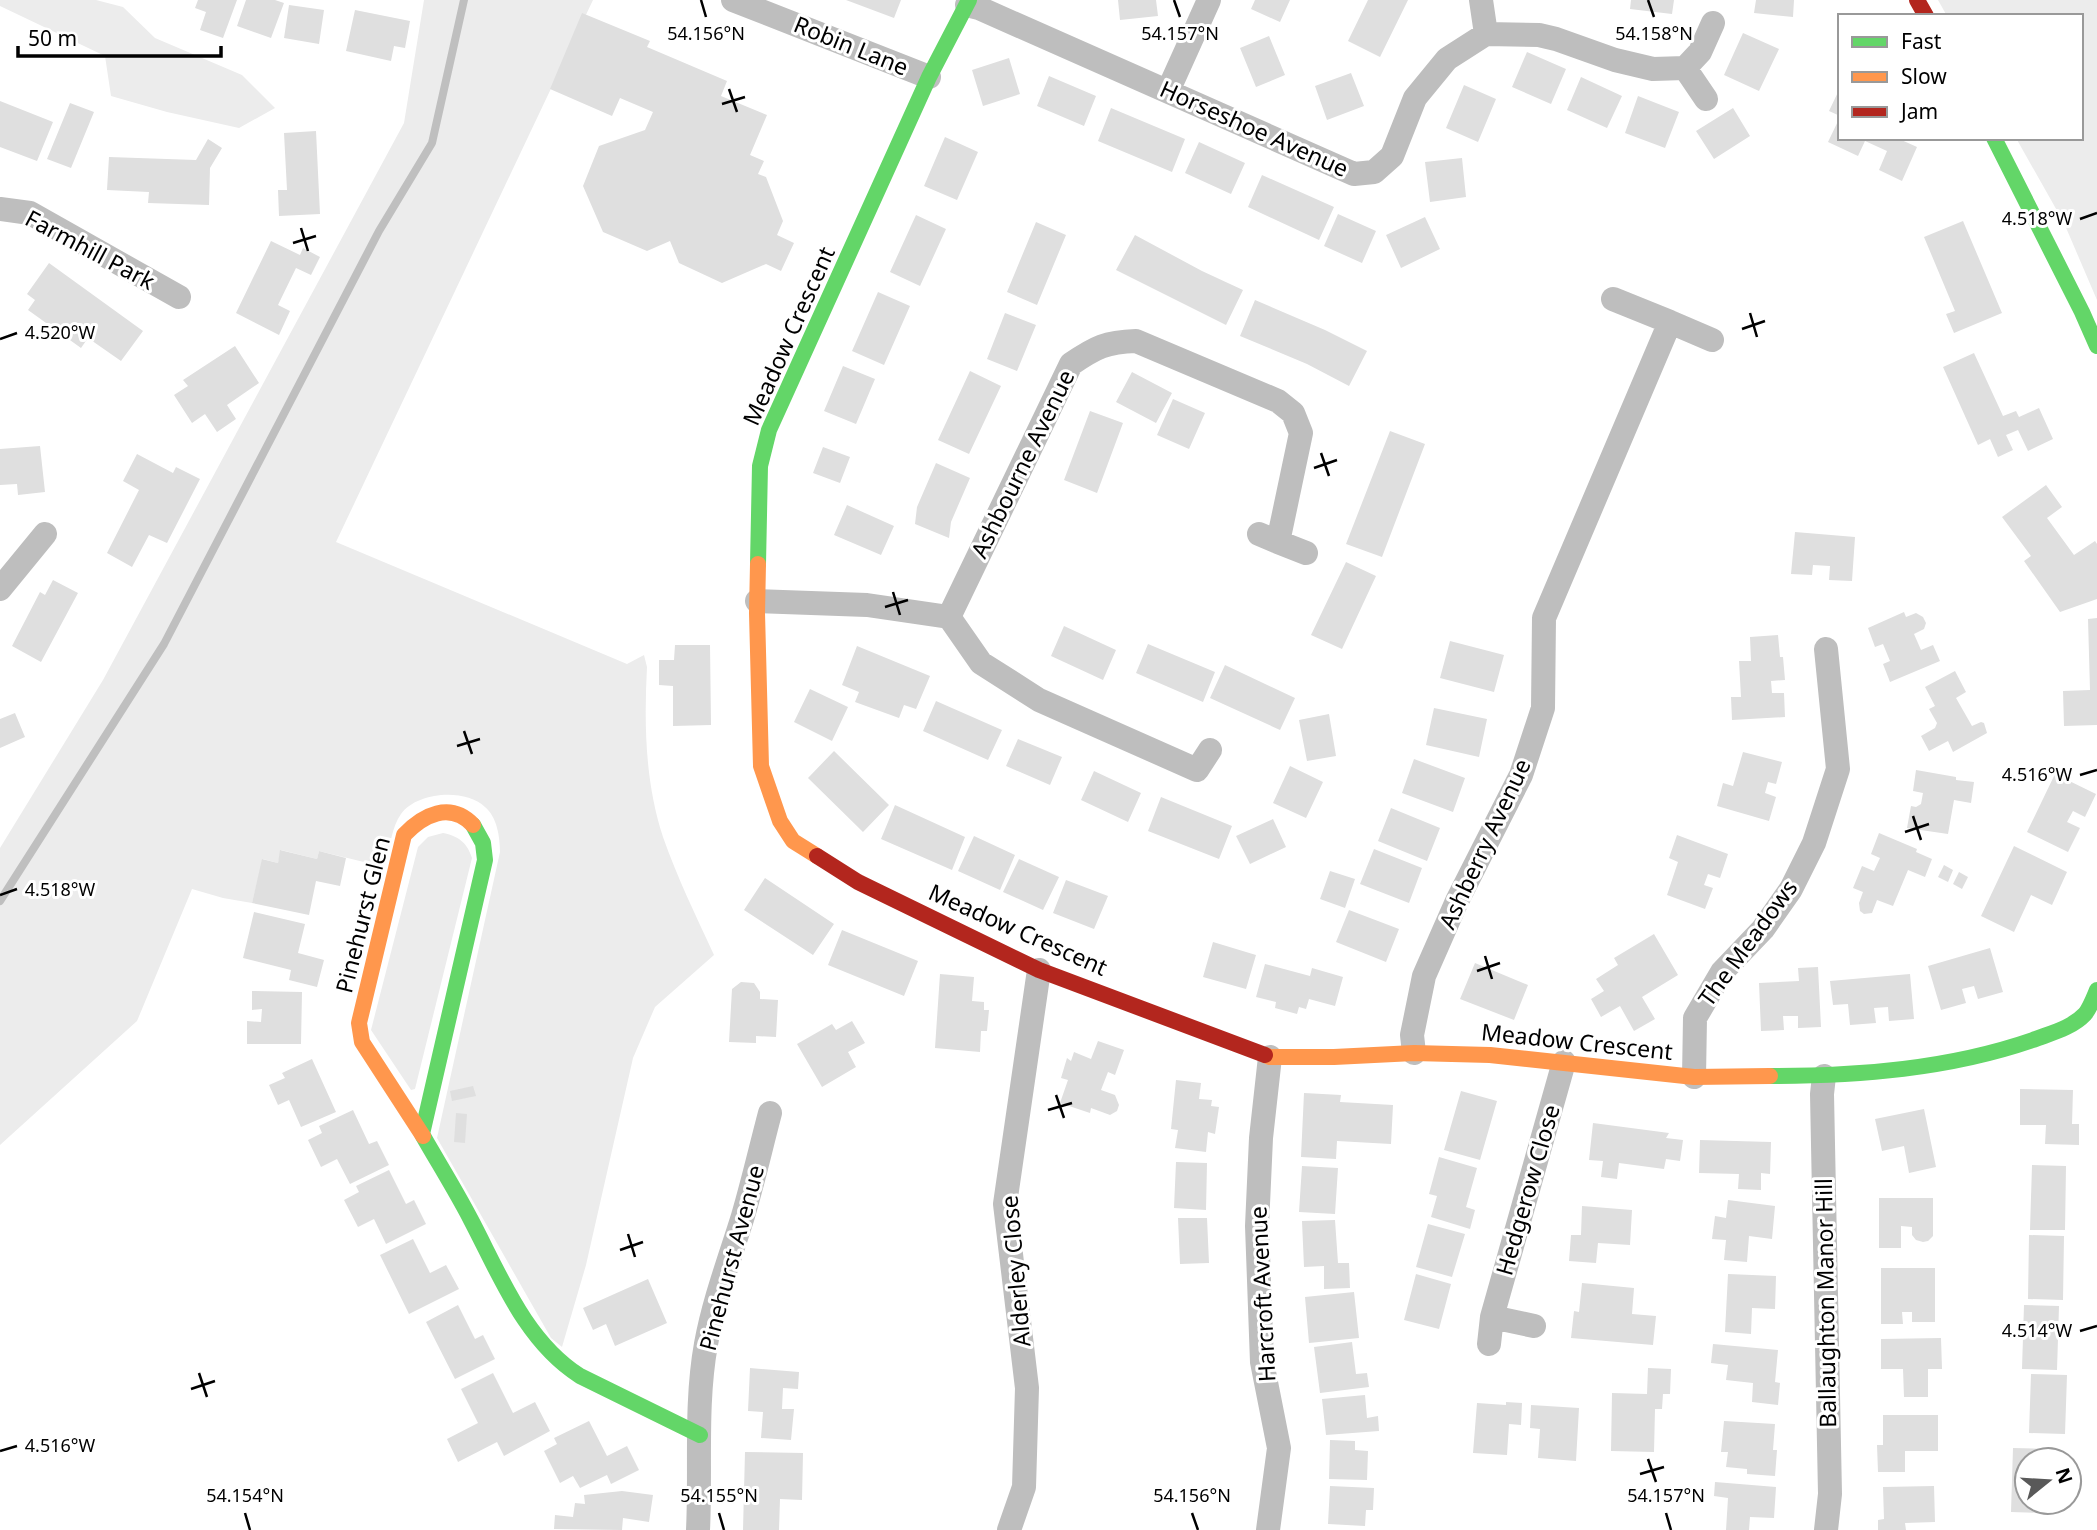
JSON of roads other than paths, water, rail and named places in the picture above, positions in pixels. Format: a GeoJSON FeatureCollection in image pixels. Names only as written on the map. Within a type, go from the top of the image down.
{"type":"FeatureCollection","features":[{"type":"Feature","properties":{"kind":"main road","name":"Meadow Crescent"},"geometry":{"type":"LineString","coordinates":[[968,3],[929,77],[769,430],[760,466],[757,601],[761,765],[780,821],[793,841],[858,882],[1039,970],[1270,1057],[1414,1053],[1490,1055],[1694,1077],[1824,1076],[1925,1067],[2009,1048],[2064,1029],[2086,1013],[2097,995]]}},
{"type":"Feature","properties":{"kind":"main road"},"geometry":{"type":"LineString","coordinates":[[1995,140],[2097,346]]}},
{"type":"Feature","properties":{"kind":"main road","name":"Pinehurst Glen"},"geometry":{"type":"LineString","coordinates":[[422,1134],[485,859],[483,840],[477,829],[454,813],[439,812],[419,819],[404,835],[359,1023],[362,1042],[422,1134],[529,1327],[564,1366],[700,1435]]}},
{"type":"Feature","properties":{"kind":"street","name":"Robin Lane"},"geometry":{"type":"LineString","coordinates":[[733,0],[929,77]]}},
{"type":"Feature","properties":{"kind":"street"},"geometry":{"type":"LineString","coordinates":[[1168,91],[1209,0]]}},
{"type":"Feature","properties":{"kind":"street"},"geometry":{"type":"LineString","coordinates":[[1481,0],[1486,34],[1539,35],[1615,60],[1653,69],[1685,68],[1700,52],[1713,23]]}},
{"type":"Feature","properties":{"kind":"street","name":"Horseshoe Avenue"},"geometry":{"type":"LineString","coordinates":[[968,3],[1354,174],[1374,172],[1392,156],[1415,98],[1447,59],[1486,34]]}},
{"type":"Feature","properties":{"kind":"street"},"geometry":{"type":"LineString","coordinates":[[1685,68],[1706,99]]}},
{"type":"Feature","properties":{"kind":"street","name":"Farmhill Park"},"geometry":{"type":"LineString","coordinates":[[0,209],[30,214],[179,297]]}},
{"type":"Feature","properties":{"kind":"street"},"geometry":{"type":"LineString","coordinates":[[1613,299],[1712,340]]}},
{"type":"Feature","properties":{"kind":"street","name":"Ashberry Avenue"},"geometry":{"type":"LineString","coordinates":[[1414,1053],[1412,1035],[1424,976],[1457,901],[1521,775],[1543,708],[1544,618],[1670,322]]}},
{"type":"Feature","properties":{"kind":"street","name":"Ashbourne Avenue"},"geometry":{"type":"LineString","coordinates":[[949,617],[1071,363],[1091,350],[1112,342],[1136,341],[1278,401],[1293,413],[1301,433],[1269,538],[1306,553]]}},
{"type":"Feature","properties":{"kind":"street"},"geometry":{"type":"LineString","coordinates":[[0,589],[45,534]]}},
{"type":"Feature","properties":{"kind":"street"},"geometry":{"type":"LineString","coordinates":[[757,601],[867,605],[949,617],[981,663],[1039,700],[1198,770],[1210,750]]}},
{"type":"Feature","properties":{"kind":"street","name":"The Meadows"},"geometry":{"type":"LineString","coordinates":[[1694,1077],[1695,1018],[1722,972],[1763,929],[1791,889],[1814,843],[1838,769],[1826,649]]}},
{"type":"Feature","properties":{"kind":"street","name":"Alderley Close"},"geometry":{"type":"LineString","coordinates":[[1009,1530],[1024,1487],[1027,1388],[1005,1204],[1039,970]]}},
{"type":"Feature","properties":{"kind":"street","name":"Harcroft Avenue"},"geometry":{"type":"LineString","coordinates":[[1268,1530],[1279,1448],[1262,1362],[1257,1226],[1261,1138],[1270,1057]]}},
{"type":"Feature","properties":{"kind":"street","name":"Hedgerow Close"},"geometry":{"type":"LineString","coordinates":[[1489,1344],[1492,1317],[1564,1062]]}},
{"type":"Feature","properties":{"kind":"street","name":"Ballaughton Manor Hill"},"geometry":{"type":"LineString","coordinates":[[1824,1076],[1822,1094],[1830,1494],[1826,1530]]}},
{"type":"Feature","properties":{"kind":"street","name":"Pinehurst Avenue"},"geometry":{"type":"LineString","coordinates":[[698,1530],[702,1376],[711,1322],[770,1112]]}},
{"type":"Feature","properties":{"kind":"street"},"geometry":{"type":"LineString","coordinates":[[1492,1317],[1534,1326]]}},
{"type":"Feature","properties":{"kind":"waterway"},"geometry":{"type":"LineString","coordinates":[[0,901],[164,644],[379,231],[432,143],[464,0]]}}]}
